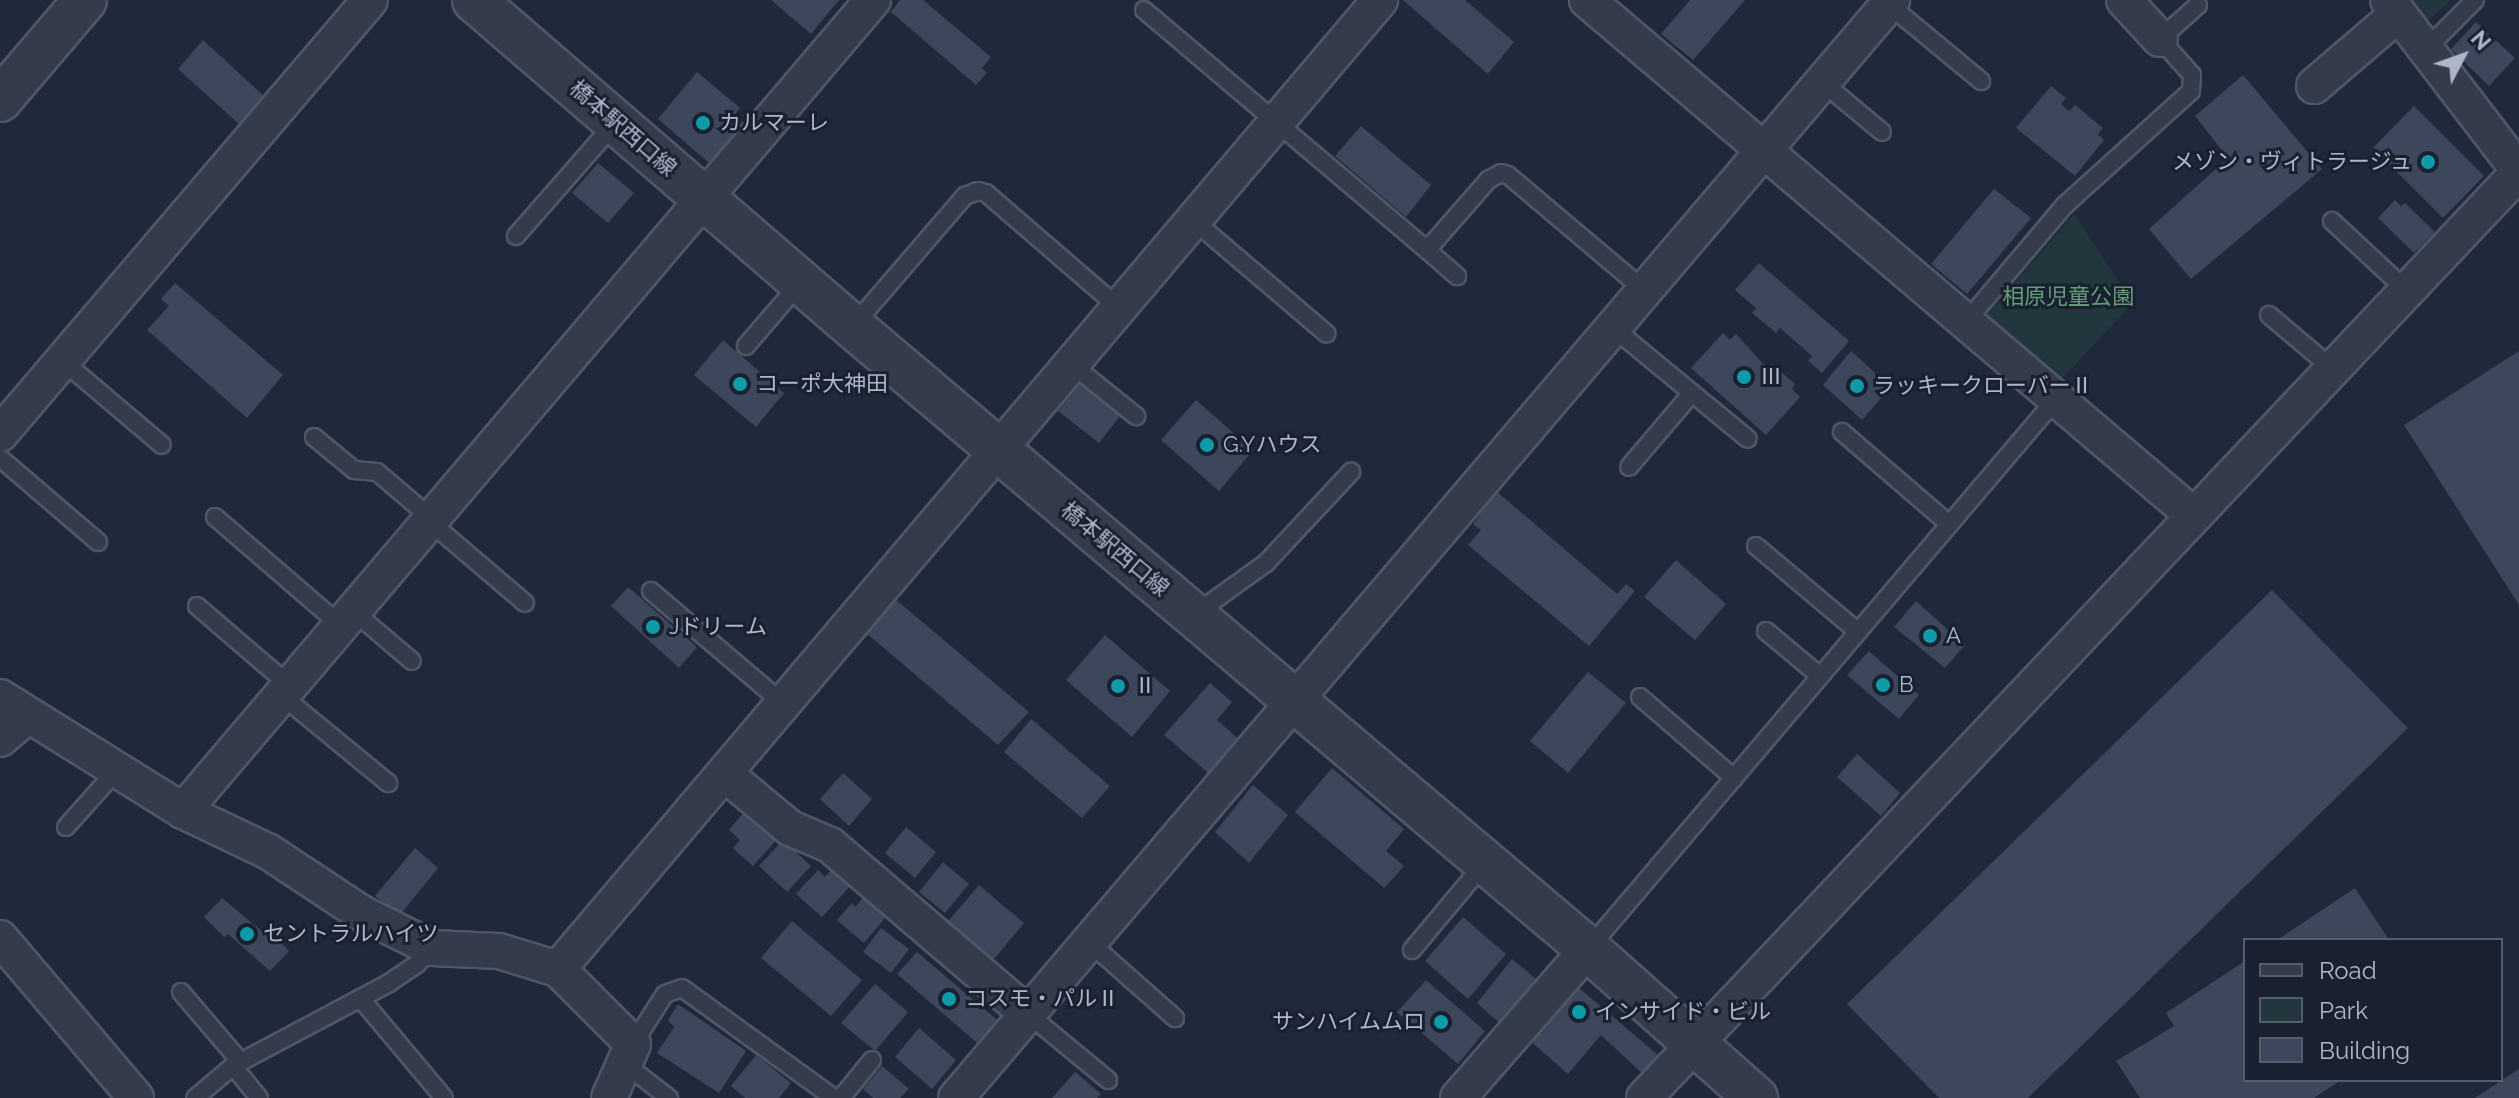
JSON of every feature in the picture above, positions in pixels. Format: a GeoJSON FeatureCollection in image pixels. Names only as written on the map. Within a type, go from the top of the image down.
{"type":"FeatureCollection","features":[{"type":"Feature","properties":{"kind":"street"},"geometry":{"type":"LineString","coordinates":[[0,100],[85,0]]}},
{"type":"Feature","properties":{"kind":"street"},"geometry":{"type":"LineString","coordinates":[[0,434],[370,0]]}},
{"type":"Feature","properties":{"kind":"street","name":"橋本駅西口線"},"geometry":{"type":"LineString","coordinates":[[474,0],[1294,703],[1588,949],[1753,1096]]}},
{"type":"Feature","properties":{"kind":"street"},"geometry":{"type":"LineString","coordinates":[[183,811],[702,197],[873,0]]}},
{"type":"Feature","properties":{"kind":"street"},"geometry":{"type":"LineString","coordinates":[[558,969],[1380,0]]}},
{"type":"Feature","properties":{"kind":"street"},"geometry":{"type":"LineString","coordinates":[[1587,0],[2193,515]]}},
{"type":"Feature","properties":{"kind":"street"},"geometry":{"type":"LineString","coordinates":[[2124,0],[2160,39]]}},
{"type":"Feature","properties":{"kind":"street"},"geometry":{"type":"LineString","coordinates":[[956,1098],[1890,2]]}},
{"type":"Feature","properties":{"kind":"street"},"geometry":{"type":"LineString","coordinates":[[1644,1098],[2519,172],[2393,7],[2314,86]]}},
{"type":"Feature","properties":{"kind":"street"},"geometry":{"type":"LineString","coordinates":[[0,739],[14,706],[183,811],[269,852],[361,913],[432,948],[499,951],[558,969],[629,1054],[609,1098]]}},
{"type":"Feature","properties":{"kind":"street"},"geometry":{"type":"LineString","coordinates":[[725,774],[790,828],[830,845],[1028,1014]]}},
{"type":"Feature","properties":{"kind":"street"},"geometry":{"type":"LineString","coordinates":[[0,938],[136,1098]]}},
{"type":"Feature","properties":{"kind":"street"},"geometry":{"type":"LineString","coordinates":[[1458,1098],[1588,949]]}},
{"type":"Feature","properties":{"kind":"lane"},"geometry":{"type":"LineString","coordinates":[[2425,50],[2475,0]]}},
{"type":"Feature","properties":{"kind":"lane"},"geometry":{"type":"LineString","coordinates":[[1890,2],[1981,81]]}},
{"type":"Feature","properties":{"kind":"lane"},"geometry":{"type":"LineString","coordinates":[[1966,322],[2065,205],[2191,91],[2192,75],[2160,39],[2198,5]]}},
{"type":"Feature","properties":{"kind":"lane"},"geometry":{"type":"LineString","coordinates":[[1144,10],[1457,276]]}},
{"type":"Feature","properties":{"kind":"lane"},"geometry":{"type":"LineString","coordinates":[[1822,82],[1882,132]]}},
{"type":"Feature","properties":{"kind":"lane"},"geometry":{"type":"LineString","coordinates":[[516,236],[616,122]]}},
{"type":"Feature","properties":{"kind":"lane"},"geometry":{"type":"LineString","coordinates":[[1427,250],[1488,180],[1501,173],[1508,175],[1644,290]]}},
{"type":"Feature","properties":{"kind":"lane"},"geometry":{"type":"LineString","coordinates":[[853,327],[965,196],[978,191],[986,193],[1119,308]]}},
{"type":"Feature","properties":{"kind":"lane"},"geometry":{"type":"LineString","coordinates":[[1193,220],[1326,333]]}},
{"type":"Feature","properties":{"kind":"lane"},"geometry":{"type":"LineString","coordinates":[[2332,221],[2407,291]]}},
{"type":"Feature","properties":{"kind":"lane"},"geometry":{"type":"LineString","coordinates":[[746,346],[801,282]]}},
{"type":"Feature","properties":{"kind":"lane"},"geometry":{"type":"LineString","coordinates":[[2269,315],[2333,369]]}},
{"type":"Feature","properties":{"kind":"lane"},"geometry":{"type":"LineString","coordinates":[[1612,327],[1748,439]]}},
{"type":"Feature","properties":{"kind":"lane"},"geometry":{"type":"LineString","coordinates":[[64,362],[162,445]]}},
{"type":"Feature","properties":{"kind":"lane"},"geometry":{"type":"LineString","coordinates":[[1070,363],[1136,416]]}},
{"type":"Feature","properties":{"kind":"lane"},"geometry":{"type":"LineString","coordinates":[[1629,467],[1692,393]]}},
{"type":"Feature","properties":{"kind":"lane"},"geometry":{"type":"LineString","coordinates":[[1588,949],[2056,399]]}},
{"type":"Feature","properties":{"kind":"lane"},"geometry":{"type":"LineString","coordinates":[[1842,432],[1949,524]]}},
{"type":"Feature","properties":{"kind":"lane"},"geometry":{"type":"LineString","coordinates":[[314,437],[354,470],[377,472],[525,603]]}},
{"type":"Feature","properties":{"kind":"lane"},"geometry":{"type":"LineString","coordinates":[[0,458],[98,542]]}},
{"type":"Feature","properties":{"kind":"lane"},"geometry":{"type":"LineString","coordinates":[[1193,615],[1266,563],[1351,472]]}},
{"type":"Feature","properties":{"kind":"lane"},"geometry":{"type":"LineString","coordinates":[[215,517],[347,618],[412,661]]}},
{"type":"Feature","properties":{"kind":"lane"},"geometry":{"type":"LineString","coordinates":[[1756,546],[1858,632]]}},
{"type":"Feature","properties":{"kind":"lane"},"geometry":{"type":"LineString","coordinates":[[651,591],[784,704]]}},
{"type":"Feature","properties":{"kind":"lane"},"geometry":{"type":"LineString","coordinates":[[197,606],[388,783]]}},
{"type":"Feature","properties":{"kind":"lane"},"geometry":{"type":"LineString","coordinates":[[1766,631],[1820,676]]}},
{"type":"Feature","properties":{"kind":"lane"},"geometry":{"type":"LineString","coordinates":[[1640,697],[1734,778]]}},
{"type":"Feature","properties":{"kind":"lane"},"geometry":{"type":"LineString","coordinates":[[66,827],[116,771]]}},
{"type":"Feature","properties":{"kind":"lane"},"geometry":{"type":"LineString","coordinates":[[1412,950],[1485,863]]}},
{"type":"Feature","properties":{"kind":"lane"},"geometry":{"type":"LineString","coordinates":[[1089,942],[1175,1018]]}},
{"type":"Feature","properties":{"kind":"lane"},"geometry":{"type":"LineString","coordinates":[[195,1098],[236,1064],[297,1028],[361,999],[417,964],[432,948]]}},
{"type":"Feature","properties":{"kind":"lane"},"geometry":{"type":"LineString","coordinates":[[669,1098],[629,1054],[665,994],[682,988],[834,1098]]}},
{"type":"Feature","properties":{"kind":"lane"},"geometry":{"type":"LineString","coordinates":[[181,992],[259,1098]]}},
{"type":"Feature","properties":{"kind":"lane"},"geometry":{"type":"LineString","coordinates":[[361,999],[444,1098]]}},
{"type":"Feature","properties":{"kind":"lane"},"geometry":{"type":"LineString","coordinates":[[1028,1014],[1108,1080]]}},
{"type":"Feature","properties":{"kind":"lane"},"geometry":{"type":"LineString","coordinates":[[841,1098],[872,1060]]}},
{"type":"Feature","properties":{"kind":"green space"},"geometry":{"type":"Polygon","coordinates":[[[2407,0],[2451,0],[2425,23],[2407,0]]]}},
{"type":"Feature","properties":{"kind":"green space","name":"相原児童公園"},"geometry":{"type":"Polygon","coordinates":[[[2074,214],[2133,303],[2058,383],[1985,318],[2074,214]]]}},
{"type":"Feature","properties":{"kind":"building"},"geometry":{"type":"Polygon","coordinates":[[[771,0],[839,0],[811,34],[771,0]]]}},
{"type":"Feature","properties":{"kind":"building"},"geometry":{"type":"Polygon","coordinates":[[[900,0],[923,0],[991,57],[982,68],[987,73],[976,85],[891,12],[900,0]]]}},
{"type":"Feature","properties":{"kind":"building"},"geometry":{"type":"Polygon","coordinates":[[[1403,0],[1465,0],[1514,42],[1488,74],[1403,0]]]}},
{"type":"Feature","properties":{"kind":"building"},"geometry":{"type":"Polygon","coordinates":[[[1690,0],[1745,0],[1693,60],[1661,34],[1690,0]]]}},
{"type":"Feature","properties":{"kind":"building"},"geometry":{"type":"Polygon","coordinates":[[[2476,22],[2515,58],[2489,86],[2451,49],[2476,22]]]}},
{"type":"Feature","properties":{"kind":"building"},"geometry":{"type":"Polygon","coordinates":[[[203,40],[266,98],[241,126],[178,69],[203,40]]]}},
{"type":"Feature","properties":{"kind":"building","name":"カルマーレ"},"geometry":{"type":"Polygon","coordinates":[[[697,72],[740,108],[734,116],[749,128],[715,168],[658,119],[697,72]]]}},
{"type":"Feature","properties":{"kind":"building"},"geometry":{"type":"Polygon","coordinates":[[[2243,75],[2322,169],[2191,279],[2149,229],[2228,158],[2195,116],[2243,75]]]}},
{"type":"Feature","properties":{"kind":"building"},"geometry":{"type":"Polygon","coordinates":[[[2051,86],[2066,98],[2061,104],[2069,111],[2075,105],[2103,128],[2098,134],[2104,140],[2075,176],[2016,128],[2051,86]]]}},
{"type":"Feature","properties":{"kind":"building","name":"メゾン・ヴィトラージュ"},"geometry":{"type":"Polygon","coordinates":[[[2414,106],[2484,176],[2443,218],[2373,148],[2414,106]]]}},
{"type":"Feature","properties":{"kind":"building"},"geometry":{"type":"Polygon","coordinates":[[[1361,126],[1431,185],[1406,217],[1335,156],[1361,126]]]}},
{"type":"Feature","properties":{"kind":"building"},"geometry":{"type":"Polygon","coordinates":[[[598,163],[634,193],[608,223],[572,193],[598,163]]]}},
{"type":"Feature","properties":{"kind":"building"},"geometry":{"type":"Polygon","coordinates":[[[1994,189],[2031,218],[1967,294],[1931,264],[1994,189]]]}},
{"type":"Feature","properties":{"kind":"building"},"geometry":{"type":"Polygon","coordinates":[[[2395,200],[2401,206],[2405,203],[2435,232],[2414,253],[2378,218],[2395,200]]]}},
{"type":"Feature","properties":{"kind":"building"},"geometry":{"type":"Polygon","coordinates":[[[1759,263],[1849,341],[1822,373],[1808,361],[1812,356],[1780,328],[1776,333],[1752,313],[1756,308],[1735,290],[1759,263]]]}},
{"type":"Feature","properties":{"kind":"building"},"geometry":{"type":"Polygon","coordinates":[[[175,283],[283,375],[247,418],[147,330],[169,306],[161,299],[175,283]]]}},
{"type":"Feature","properties":{"kind":"building","name":"Ⅲ"},"geometry":{"type":"Polygon","coordinates":[[[1723,333],[1730,340],[1736,334],[1768,369],[1772,364],[1795,384],[1792,389],[1800,397],[1766,435],[1691,368],[1723,333]]]}},
{"type":"Feature","properties":{"kind":"building","name":"コーポ大神田"},"geometry":{"type":"Polygon","coordinates":[[[723,340],[784,393],[756,427],[694,375],[723,340]]]}},
{"type":"Feature","properties":{"kind":"building","name":"ラッキークローバーⅡ"},"geometry":{"type":"Polygon","coordinates":[[[1851,351],[1891,387],[1862,420],[1823,385],[1851,351]]]}},
{"type":"Feature","properties":{"kind":"building"},"geometry":{"type":"Polygon","coordinates":[[[2519,351],[2519,605],[2404,425],[2519,351]]]}},
{"type":"Feature","properties":{"kind":"building"},"geometry":{"type":"Polygon","coordinates":[[[1080,384],[1120,416],[1099,443],[1058,411],[1080,384]]]}},
{"type":"Feature","properties":{"kind":"building","name":"G.Yハウス"},"geometry":{"type":"Polygon","coordinates":[[[1196,400],[1253,450],[1219,491],[1161,440],[1196,400]]]}},
{"type":"Feature","properties":{"kind":"building"},"geometry":{"type":"Polygon","coordinates":[[[1496,491],[1617,594],[1626,584],[1635,591],[1589,646],[1468,545],[1481,530],[1473,524],[1496,491]]]}},
{"type":"Feature","properties":{"kind":"building"},"geometry":{"type":"Polygon","coordinates":[[[1676,560],[1726,604],[1695,640],[1644,597],[1676,560]]]}},
{"type":"Feature","properties":{"kind":"building","name":"Jドリーム"},"geometry":{"type":"Polygon","coordinates":[[[628,587],[697,647],[679,668],[611,606],[628,587]]]}},
{"type":"Feature","properties":{"kind":"building"},"geometry":{"type":"Polygon","coordinates":[[[2272,590],[2408,728],[2028,1098],[1939,1098],[1847,1004],[2272,590]]]}},
{"type":"Feature","properties":{"kind":"building"},"geometry":{"type":"Polygon","coordinates":[[[894,598],[1029,712],[998,745],[865,632],[894,598]]]}},
{"type":"Feature","properties":{"kind":"building","name":"A"},"geometry":{"type":"Polygon","coordinates":[[[1916,601],[1965,645],[1945,668],[1894,627],[1916,601]]]}},
{"type":"Feature","properties":{"kind":"building","name":"Ⅱ"},"geometry":{"type":"Polygon","coordinates":[[[1105,635],[1170,691],[1132,737],[1066,680],[1105,635]]]}},
{"type":"Feature","properties":{"kind":"building","name":"B"},"geometry":{"type":"Polygon","coordinates":[[[1869,651],[1919,695],[1899,719],[1847,675],[1869,651]]]}},
{"type":"Feature","properties":{"kind":"building"},"geometry":{"type":"Polygon","coordinates":[[[1588,672],[1626,703],[1568,773],[1530,741],[1588,672]]]}},
{"type":"Feature","properties":{"kind":"building"},"geometry":{"type":"Polygon","coordinates":[[[1210,683],[1232,702],[1217,720],[1243,743],[1213,777],[1164,735],[1210,683]]]}},
{"type":"Feature","properties":{"kind":"building"},"geometry":{"type":"Polygon","coordinates":[[[1031,719],[1110,786],[1082,818],[1004,752],[1031,719]]]}},
{"type":"Feature","properties":{"kind":"building"},"geometry":{"type":"Polygon","coordinates":[[[1857,754],[1900,793],[1881,816],[1837,777],[1857,754]]]}},
{"type":"Feature","properties":{"kind":"building"},"geometry":{"type":"Polygon","coordinates":[[[1332,768],[1404,829],[1386,851],[1404,866],[1384,888],[1295,812],[1332,768]]]}},
{"type":"Feature","properties":{"kind":"building"},"geometry":{"type":"Polygon","coordinates":[[[843,773],[872,799],[849,826],[820,799],[843,773]]]}},
{"type":"Feature","properties":{"kind":"building"},"geometry":{"type":"Polygon","coordinates":[[[1253,785],[1288,815],[1249,863],[1215,832],[1253,785]]]}},
{"type":"Feature","properties":{"kind":"building"},"geometry":{"type":"Polygon","coordinates":[[[748,807],[781,835],[753,866],[733,848],[740,840],[729,830],[748,807]]]}},
{"type":"Feature","properties":{"kind":"building"},"geometry":{"type":"Polygon","coordinates":[[[906,827],[936,852],[915,878],[885,853],[906,827]]]}},
{"type":"Feature","properties":{"kind":"building"},"geometry":{"type":"Polygon","coordinates":[[[783,840],[811,866],[787,892],[759,866],[783,840]]]}},
{"type":"Feature","properties":{"kind":"building"},"geometry":{"type":"Polygon","coordinates":[[[415,848],[438,868],[400,915],[375,896],[415,848]]]}},
{"type":"Feature","properties":{"kind":"building"},"geometry":{"type":"Polygon","coordinates":[[[943,862],[969,884],[945,913],[919,892],[943,862]]]}},
{"type":"Feature","properties":{"kind":"building"},"geometry":{"type":"Polygon","coordinates":[[[832,869],[851,885],[822,917],[796,894],[818,870],[825,877],[832,869]]]}},
{"type":"Feature","properties":{"kind":"building"},"geometry":{"type":"Polygon","coordinates":[[[979,885],[1024,923],[990,964],[944,926],[979,885]]]}},
{"type":"Feature","properties":{"kind":"building"},"geometry":{"type":"Polygon","coordinates":[[[2355,888],[2388,938],[2280,938],[2355,888]]]}},
{"type":"Feature","properties":{"kind":"building","name":"セントラルハイツ"},"geometry":{"type":"Polygon","coordinates":[[[222,898],[264,933],[269,929],[289,951],[270,971],[228,934],[224,937],[204,917],[222,898]]]}},
{"type":"Feature","properties":{"kind":"building"},"geometry":{"type":"Polygon","coordinates":[[[863,898],[885,918],[864,943],[837,920],[852,903],[855,907],[863,898]]]}},
{"type":"Feature","properties":{"kind":"building"},"geometry":{"type":"Polygon","coordinates":[[[1463,917],[1506,954],[1468,999],[1425,961],[1463,917]]]}},
{"type":"Feature","properties":{"kind":"building"},"geometry":{"type":"Polygon","coordinates":[[[792,921],[862,980],[831,1016],[761,958],[792,921]]]}},
{"type":"Feature","properties":{"kind":"building"},"geometry":{"type":"Polygon","coordinates":[[[881,928],[909,949],[891,973],[863,952],[881,928]]]}},
{"type":"Feature","properties":{"kind":"building","name":"コスモ・パルⅡ"},"geometry":{"type":"Polygon","coordinates":[[[917,952],[1002,1024],[982,1047],[897,974],[917,952]]]}},
{"type":"Feature","properties":{"kind":"building"},"geometry":{"type":"Polygon","coordinates":[[[1512,959],[1541,983],[1504,1027],[1477,1003],[1512,959]]]}},
{"type":"Feature","properties":{"kind":"building"},"geometry":{"type":"Polygon","coordinates":[[[2243,962],[2243,1082],[2338,1082],[2314,1098],[2140,1098],[2116,1061],[2174,1026],[2166,1013],[2243,962]]]}},
{"type":"Feature","properties":{"kind":"building","name":"サンハイムムロ"},"geometry":{"type":"Polygon","coordinates":[[[1426,980],[1485,1031],[1458,1064],[1397,1012],[1426,980]]]}},
{"type":"Feature","properties":{"kind":"building"},"geometry":{"type":"Polygon","coordinates":[[[875,984],[908,1012],[875,1051],[841,1023],[875,984]]]}},
{"type":"Feature","properties":{"kind":"building","name":"インサイド・ビル"},"geometry":{"type":"Polygon","coordinates":[[[1578,987],[1658,1055],[1660,1060],[1645,1076],[1601,1035],[1568,1074],[1528,1039],[1570,988],[1578,987]]]}},
{"type":"Feature","properties":{"kind":"building"},"geometry":{"type":"Polygon","coordinates":[[[678,1004],[746,1051],[719,1093],[657,1053],[674,1027],[668,1020],[678,1004]]]}},
{"type":"Feature","properties":{"kind":"building"},"geometry":{"type":"Polygon","coordinates":[[[919,1028],[956,1060],[932,1089],[895,1057],[919,1028]]]}},
{"type":"Feature","properties":{"kind":"building"},"geometry":{"type":"Polygon","coordinates":[[[756,1055],[791,1083],[779,1098],[745,1098],[731,1086],[756,1055]]]}},
{"type":"Feature","properties":{"kind":"building"},"geometry":{"type":"Polygon","coordinates":[[[882,1066],[909,1089],[900,1098],[873,1098],[863,1089],[882,1066]]]}},
{"type":"Feature","properties":{"kind":"building"},"geometry":{"type":"Polygon","coordinates":[[[2519,1069],[2519,1098],[2475,1098],[2503,1082],[2519,1069]]]}},
{"type":"Feature","properties":{"kind":"building"},"geometry":{"type":"Polygon","coordinates":[[[1075,1072],[1101,1094],[1097,1098],[1052,1098],[1075,1072]]]}},
{"type":"Feature","properties":{"kind":"place","name":"カルマーレ"},"geometry":{"type":"Point","coordinates":[703,123]}},
{"type":"Feature","properties":{"kind":"place","name":"メゾン・ヴィトラージュ"},"geometry":{"type":"Point","coordinates":[2428,162]}},
{"type":"Feature","properties":{"kind":"place","name":"Ⅲ"},"geometry":{"type":"Point","coordinates":[1744,377]}},
{"type":"Feature","properties":{"kind":"place","name":"コーポ大神田"},"geometry":{"type":"Point","coordinates":[740,384]}},
{"type":"Feature","properties":{"kind":"place","name":"ラッキークローバーⅡ"},"geometry":{"type":"Point","coordinates":[1857,386]}},
{"type":"Feature","properties":{"kind":"place","name":"G.Yハウス"},"geometry":{"type":"Point","coordinates":[1207,445]}},
{"type":"Feature","properties":{"kind":"place","name":"Jドリーム"},"geometry":{"type":"Point","coordinates":[653,627]}},
{"type":"Feature","properties":{"kind":"place","name":"A"},"geometry":{"type":"Point","coordinates":[1930,636]}},
{"type":"Feature","properties":{"kind":"place","name":"B"},"geometry":{"type":"Point","coordinates":[1883,685]}},
{"type":"Feature","properties":{"kind":"place","name":"Ⅱ"},"geometry":{"type":"Point","coordinates":[1118,686]}},
{"type":"Feature","properties":{"kind":"place","name":"セントラルハイツ"},"geometry":{"type":"Point","coordinates":[247,934]}},
{"type":"Feature","properties":{"kind":"place","name":"コスモ・パルⅡ"},"geometry":{"type":"Point","coordinates":[949,999]}},
{"type":"Feature","properties":{"kind":"place","name":"インサイド・ビル"},"geometry":{"type":"Point","coordinates":[1579,1012]}},
{"type":"Feature","properties":{"kind":"place","name":"サンハイムムロ"},"geometry":{"type":"Point","coordinates":[1441,1022]}}]}
